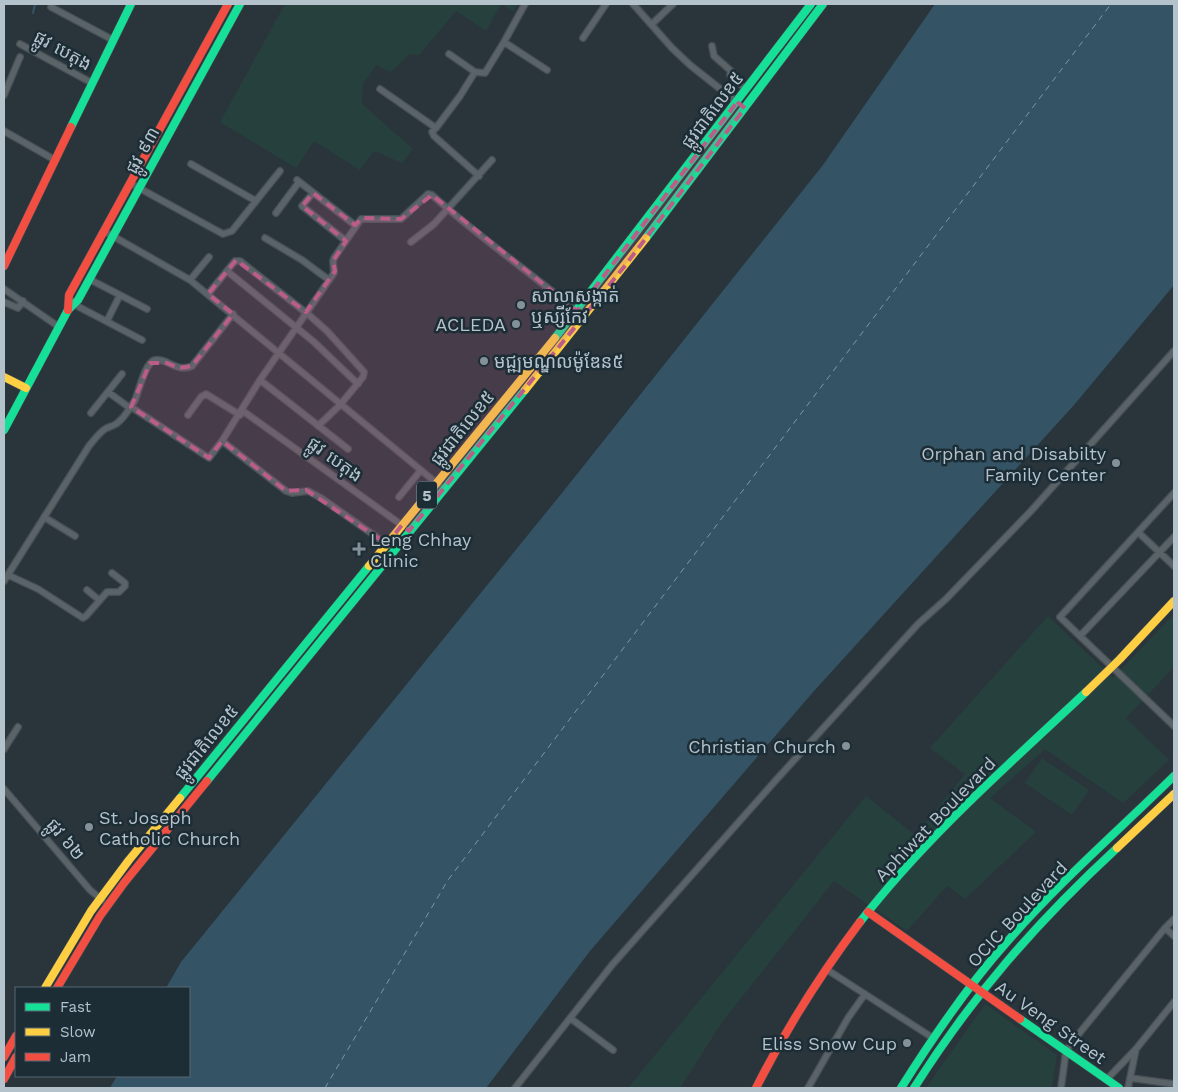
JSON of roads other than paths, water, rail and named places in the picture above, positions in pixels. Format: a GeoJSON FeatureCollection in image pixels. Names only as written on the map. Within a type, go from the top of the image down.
{"type":"FeatureCollection","features":[{"type":"Feature","properties":{"kind":"main road"},"geometry":{"type":"LineString","coordinates":[[4,266],[131,4]]}},
{"type":"Feature","properties":{"kind":"main road","name":"ផ្លូវ ៩៣"},"geometry":{"type":"LineString","coordinates":[[68,310],[69,295],[228,4]]}},
{"type":"Feature","properties":{"kind":"main road","name":"ផ្លូវ ៩៣"},"geometry":{"type":"LineString","coordinates":[[4,427],[68,310],[75,303],[89,279],[240,4]]}},
{"type":"Feature","properties":{"kind":"main road","name":"ផ្លូវជាតិលេខ៥"},"geometry":{"type":"LineString","coordinates":[[46,987],[100,898],[577,311],[811,4]]}},
{"type":"Feature","properties":{"kind":"main road","name":"ផ្លូវជាតិលេខ៥"},"geometry":{"type":"LineString","coordinates":[[58,987],[108,904],[624,266],[823,4]]}},
{"type":"Feature","properties":{"kind":"main road"},"geometry":{"type":"LineString","coordinates":[[4,377],[26,388]]}},
{"type":"Feature","properties":{"kind":"main road","name":"Aphiwat Boulevard"},"geometry":{"type":"LineString","coordinates":[[756,1088],[809,993],[868,912],[952,817],[1112,667],[1174,601]]}},
{"type":"Feature","properties":{"kind":"main road","name":"OCIC Boulevard"},"geometry":{"type":"LineString","coordinates":[[901,1088],[933,1038],[972,984],[1025,922],[1174,776]]}},
{"type":"Feature","properties":{"kind":"main road","name":"OCIC Boulevard"},"geometry":{"type":"LineString","coordinates":[[914,1088],[981,991],[1035,928],[1071,891],[1174,794]]}},
{"type":"Feature","properties":{"kind":"main road","name":"Au Veng Street"},"geometry":{"type":"LineString","coordinates":[[868,912],[1119,1088]]}},
{"type":"Feature","properties":{"kind":"main road"},"geometry":{"type":"LineString","coordinates":[[4,1057],[15,1038]]}},
{"type":"Feature","properties":{"kind":"main road"},"geometry":{"type":"LineString","coordinates":[[4,1078],[15,1059]]}},
{"type":"Feature","properties":{"kind":"street"},"geometry":{"type":"LineString","coordinates":[[449,54],[476,72],[485,74],[525,4]]}},
{"type":"Feature","properties":{"kind":"street"},"geometry":{"type":"LineString","coordinates":[[583,38],[606,4]]}},
{"type":"Feature","properties":{"kind":"street"},"geometry":{"type":"LineString","coordinates":[[633,4],[690,64],[744,108]]}},
{"type":"Feature","properties":{"kind":"street"},"geometry":{"type":"LineString","coordinates":[[652,24],[673,4]]}},
{"type":"Feature","properties":{"kind":"street"},"geometry":{"type":"LineString","coordinates":[[50,6],[113,40]]}},
{"type":"Feature","properties":{"kind":"street"},"geometry":{"type":"LineString","coordinates":[[504,42],[548,70]]}},
{"type":"Feature","properties":{"kind":"street","name":"ផ្លូវ បេតុង"},"geometry":{"type":"LineString","coordinates":[[20,44],[92,83]]}},
{"type":"Feature","properties":{"kind":"street"},"geometry":{"type":"LineString","coordinates":[[712,46],[714,56],[731,70],[730,75],[732,78],[746,89]]}},
{"type":"Feature","properties":{"kind":"street"},"geometry":{"type":"LineString","coordinates":[[4,95],[20,57]]}},
{"type":"Feature","properties":{"kind":"street"},"geometry":{"type":"LineString","coordinates":[[476,72],[432,133],[479,176]]}},
{"type":"Feature","properties":{"kind":"street"},"geometry":{"type":"LineString","coordinates":[[380,89],[436,128]]}},
{"type":"Feature","properties":{"kind":"street"},"geometry":{"type":"LineString","coordinates":[[4,131],[55,160]]}},
{"type":"Feature","properties":{"kind":"street"},"geometry":{"type":"LineString","coordinates":[[411,242],[448,210],[492,160]]}},
{"type":"Feature","properties":{"kind":"street"},"geometry":{"type":"LineString","coordinates":[[191,164],[256,201]]}},
{"type":"Feature","properties":{"kind":"street"},"geometry":{"type":"LineString","coordinates":[[130,183],[223,234],[232,231],[280,171]]}},
{"type":"Feature","properties":{"kind":"street"},"geometry":{"type":"LineString","coordinates":[[276,213],[298,181],[356,226]]}},
{"type":"Feature","properties":{"kind":"street"},"geometry":{"type":"LineString","coordinates":[[313,193],[302,206],[346,241]]}},
{"type":"Feature","properties":{"kind":"street"},"geometry":{"type":"LineString","coordinates":[[108,392],[209,458],[329,280],[335,270],[334,258],[362,218],[400,219],[417,202],[430,194],[577,311]]}},
{"type":"Feature","properties":{"kind":"street"},"geometry":{"type":"LineString","coordinates":[[104,231],[190,280],[444,489]]}},
{"type":"Feature","properties":{"kind":"street"},"geometry":{"type":"LineString","coordinates":[[265,238],[302,260],[329,280]]}},
{"type":"Feature","properties":{"kind":"street"},"geometry":{"type":"LineString","coordinates":[[190,280],[209,257]]}},
{"type":"Feature","properties":{"kind":"street"},"geometry":{"type":"LineString","coordinates":[[208,294],[235,261],[240,261],[306,312],[327,331],[364,372],[358,384],[318,426]]}},
{"type":"Feature","properties":{"kind":"street"},"geometry":{"type":"LineString","coordinates":[[227,270],[296,327],[358,384]]}},
{"type":"Feature","properties":{"kind":"street"},"geometry":{"type":"LineString","coordinates":[[89,279],[147,309]]}},
{"type":"Feature","properties":{"kind":"street"},"geometry":{"type":"LineString","coordinates":[[4,289],[59,327]]}},
{"type":"Feature","properties":{"kind":"street"},"geometry":{"type":"LineString","coordinates":[[107,322],[120,295]]}},
{"type":"Feature","properties":{"kind":"street"},"geometry":{"type":"LineString","coordinates":[[4,302],[18,308],[23,301]]}},
{"type":"Feature","properties":{"kind":"street"},"geometry":{"type":"LineString","coordinates":[[75,303],[79,307],[142,340]]}},
{"type":"Feature","properties":{"kind":"street"},"geometry":{"type":"LineString","coordinates":[[4,581],[89,446],[106,428],[116,424],[130,408],[140,389],[145,370],[150,363],[155,360],[186,369],[192,366],[233,314]]}},
{"type":"Feature","properties":{"kind":"street"},"geometry":{"type":"LineString","coordinates":[[517,1088],[612,965],[776,780],[918,624],[946,599],[1031,511],[1174,351]]}},
{"type":"Feature","properties":{"kind":"street"},"geometry":{"type":"LineString","coordinates":[[91,413],[122,374]]}},
{"type":"Feature","properties":{"kind":"street"},"geometry":{"type":"LineString","coordinates":[[260,380],[348,448]]}},
{"type":"Feature","properties":{"kind":"street","name":"ផ្លូវ បេតុង"},"geometry":{"type":"LineString","coordinates":[[188,415],[201,397],[206,394],[241,413],[409,531]]}},
{"type":"Feature","properties":{"kind":"street"},"geometry":{"type":"LineString","coordinates":[[222,441],[286,492],[308,491],[321,498],[394,550]]}},
{"type":"Feature","properties":{"kind":"street"},"geometry":{"type":"LineString","coordinates":[[399,497],[421,470]]}},
{"type":"Feature","properties":{"kind":"street"},"geometry":{"type":"LineString","coordinates":[[1174,493],[1060,617],[1174,726]]}},
{"type":"Feature","properties":{"kind":"street"},"geometry":{"type":"LineString","coordinates":[[44,517],[75,536]]}},
{"type":"Feature","properties":{"kind":"street"},"geometry":{"type":"LineString","coordinates":[[1138,533],[1174,566]]}},
{"type":"Feature","properties":{"kind":"street"},"geometry":{"type":"LineString","coordinates":[[1080,636],[1174,537]]}},
{"type":"Feature","properties":{"kind":"street"},"geometry":{"type":"LineString","coordinates":[[8,575],[38,589],[83,618],[107,592],[119,592],[125,586],[112,574]]}},
{"type":"Feature","properties":{"kind":"street"},"geometry":{"type":"LineString","coordinates":[[87,590],[98,600]]}},
{"type":"Feature","properties":{"kind":"street"},"geometry":{"type":"LineString","coordinates":[[4,749],[18,727]]}},
{"type":"Feature","properties":{"kind":"street","name":"ផ្លូវ ៦២"},"geometry":{"type":"LineString","coordinates":[[4,789],[90,890],[108,904]]}},
{"type":"Feature","properties":{"kind":"street"},"geometry":{"type":"LineString","coordinates":[[1061,1088],[1066,1051],[1105,1000],[1174,919]]}},
{"type":"Feature","properties":{"kind":"street"},"geometry":{"type":"LineString","coordinates":[[1165,928],[1174,936]]}},
{"type":"Feature","properties":{"kind":"street"},"geometry":{"type":"LineString","coordinates":[[826,969],[933,1038]]}},
{"type":"Feature","properties":{"kind":"street"},"geometry":{"type":"LineString","coordinates":[[808,1088],[848,1018],[865,994]]}},
{"type":"Feature","properties":{"kind":"street"},"geometry":{"type":"LineString","coordinates":[[1107,1079],[1136,1049],[1174,1002]]}},
{"type":"Feature","properties":{"kind":"street"},"geometry":{"type":"LineString","coordinates":[[570,1018],[613,1050]]}},
{"type":"Feature","properties":{"kind":"street"},"geometry":{"type":"LineString","coordinates":[[1128,1088],[1136,1049]]}},
{"type":"Feature","properties":{"kind":"street"},"geometry":{"type":"LineString","coordinates":[[1130,1078],[1174,1084]]}},
{"type":"Feature","properties":{"kind":"water"},"geometry":{"type":"Polygon","coordinates":[[[935,4],[1174,4],[1174,285],[1074,405],[814,691],[590,951],[486,1088],[110,1088],[116,1077],[190,1077],[190,987],[167,987],[181,962],[562,493],[823,165],[935,4]]]}},
{"type":"Feature","properties":{"kind":"waterway"},"geometry":{"type":"LineString","coordinates":[[33,13],[35,4]]}},
{"type":"Feature","properties":{"kind":"place","name":"សាលាសង្កាត់ ឬស្សីកែវ"},"geometry":{"type":"Point","coordinates":[521,305]}},
{"type":"Feature","properties":{"kind":"place","name":"ACLEDA"},"geometry":{"type":"Point","coordinates":[516,324]}},
{"type":"Feature","properties":{"kind":"place","name":"មជ្ឍមណ្ឌលម៉ូឌែន៥"},"geometry":{"type":"Point","coordinates":[484,361]}},
{"type":"Feature","properties":{"kind":"place","name":"Orphan and Disabilty Family Center"},"geometry":{"type":"Point","coordinates":[1116,463]}},
{"type":"Feature","properties":{"kind":"place","name":"Leng Chhay Clinic"},"geometry":{"type":"Point","coordinates":[359,549]}},
{"type":"Feature","properties":{"kind":"place","name":"Christian Church"},"geometry":{"type":"Point","coordinates":[846,746]}},
{"type":"Feature","properties":{"kind":"place","name":"St. Joseph Catholic Church"},"geometry":{"type":"Point","coordinates":[89,827]}},
{"type":"Feature","properties":{"kind":"place","name":"Eliss Snow Cup"},"geometry":{"type":"Point","coordinates":[907,1043]}}]}
